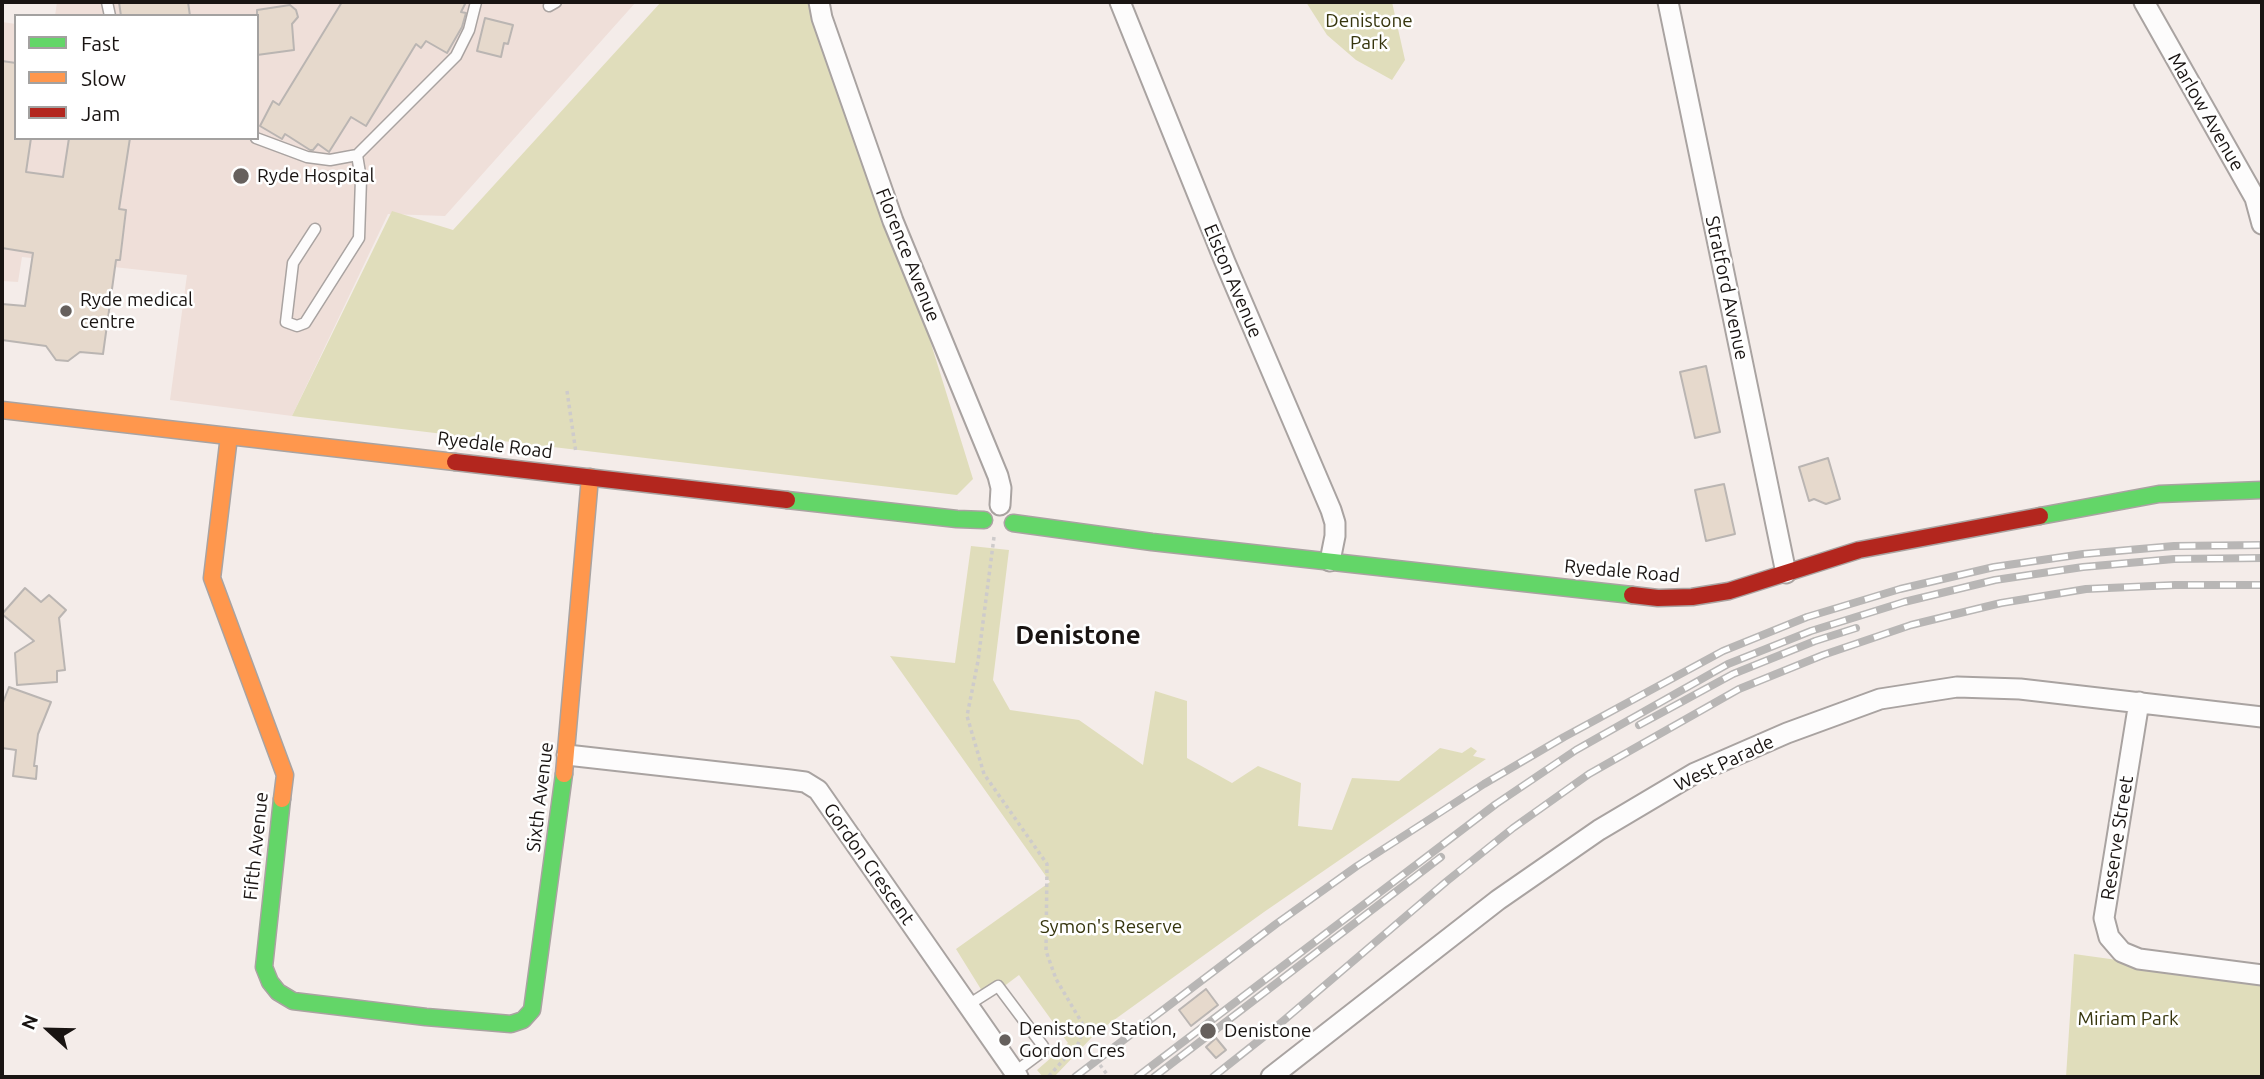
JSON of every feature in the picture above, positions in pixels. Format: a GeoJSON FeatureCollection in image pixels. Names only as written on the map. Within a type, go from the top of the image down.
{"type":"FeatureCollection","features":[{"type":"Feature","properties":{"kind":"street","name":"Florence Avenue"},"geometry":{"type":"LineString","coordinates":[[819,2],[822,19],[893,221],[998,476],[1001,488],[1000,505]]}},
{"type":"Feature","properties":{"kind":"street","name":"Elston Avenue"},"geometry":{"type":"LineString","coordinates":[[1119,2],[1225,262],[1331,510],[1335,523],[1331,561]]}},
{"type":"Feature","properties":{"kind":"street","name":"Stratford Avenue"},"geometry":{"type":"LineString","coordinates":[[1668,2],[1786,573]]}},
{"type":"Feature","properties":{"kind":"street","name":"Marlow Avenue"},"geometry":{"type":"LineString","coordinates":[[2144,2],[2255,198],[2262,224]]}},
{"type":"Feature","properties":{"kind":"street","name":"Ryedale Road"},"geometry":{"type":"LineString","coordinates":[[2,410],[984,520]]}},
{"type":"Feature","properties":{"kind":"street","name":"Fifth Avenue"},"geometry":{"type":"LineString","coordinates":[[229,436],[212,578],[285,775],[264,967],[278,992],[293,1001],[426,1017]]}},
{"type":"Feature","properties":{"kind":"street","name":"Sixth Avenue"},"geometry":{"type":"LineString","coordinates":[[426,1017],[511,1024],[523,1020],[532,1010],[567,755],[584,477]]}},
{"type":"Feature","properties":{"kind":"street","name":"Ryedale Road"},"geometry":{"type":"LineString","coordinates":[[1013,523],[1152,542],[1658,598],[1692,597],[1729,591],[1859,550],[2159,494],[2262,490]]}},
{"type":"Feature","properties":{"kind":"street"},"geometry":{"type":"LineString","coordinates":[[1000,505],[1012,513],[1013,523],[1008,531],[997,534],[987,528],[984,520],[991,507],[1000,505]]}},
{"type":"Feature","properties":{"kind":"street","name":"West Parade"},"geometry":{"type":"LineString","coordinates":[[1271,1077],[1498,901],[1599,830],[1706,768],[1787,733],[1880,699],[1957,687],[2020,689],[2262,717]]}},
{"type":"Feature","properties":{"kind":"street","name":"Reserve Street"},"geometry":{"type":"LineString","coordinates":[[2139,702],[2104,918],[2109,937],[2122,952],[2139,959],[2262,975]]}},
{"type":"Feature","properties":{"kind":"street","name":"Gordon Crescent"},"geometry":{"type":"LineString","coordinates":[[567,755],[805,782],[818,790],[1016,1075]]}},
{"type":"Feature","properties":{"kind":"lane"},"geometry":{"type":"LineString","coordinates":[[259,139],[307,157],[330,160],[356,155],[456,56],[470,30],[476,2]]}},
{"type":"Feature","properties":{"kind":"lane"},"geometry":{"type":"LineString","coordinates":[[315,229],[293,262],[286,322],[297,326],[305,323],[359,238],[361,179],[356,155]]}},
{"type":"Feature","properties":{"kind":"lane"},"geometry":{"type":"LineString","coordinates":[[968,1005],[998,986],[1042,1046],[1043,1051],[1016,1075]]}},
{"type":"Feature","properties":{"kind":"path"},"geometry":{"type":"LineString","coordinates":[[567,391],[584,477]]}},
{"type":"Feature","properties":{"kind":"path"},"geometry":{"type":"LineString","coordinates":[[997,534],[967,716],[984,774],[1047,864],[1046,951],[1056,979],[1082,1023],[1083,1031],[1078,1044],[1048,1077]]}},
{"type":"Feature","properties":{"kind":"path"},"geometry":{"type":"LineString","coordinates":[[1100,1065],[1109,1077]]}},
{"type":"Feature","properties":{"kind":"path"},"geometry":{"type":"LineString","coordinates":[[1098,1077],[1105,1072]]}},
{"type":"Feature","properties":{"kind":"shaded area","name":"Ryde Hospital"},"geometry":{"type":"Polygon","coordinates":[[[57,2],[636,2],[445,216],[388,214],[292,416],[170,400],[187,275],[22,257],[18,282],[2,281],[2,22],[14,24],[14,140],[259,140],[259,14],[55,14],[57,2]]]}},
{"type":"Feature","properties":{"kind":"green space"},"geometry":{"type":"Polygon","coordinates":[[[661,2],[815,2],[893,221],[973,479],[957,495],[292,416],[392,211],[453,230],[661,2]]]}},
{"type":"Feature","properties":{"kind":"green space","name":"Denistone Park"},"geometry":{"type":"Polygon","coordinates":[[[1306,2],[1392,2],[1405,60],[1392,80],[1356,60],[1327,35],[1306,2]]]}},
{"type":"Feature","properties":{"kind":"green space","name":"Symon's Reserve"},"geometry":{"type":"Polygon","coordinates":[[[971,546],[1009,550],[993,680],[1010,710],[1079,720],[1143,765],[1155,691],[1187,701],[1187,758],[1232,783],[1258,766],[1301,783],[1298,826],[1332,830],[1352,778],[1399,781],[1440,748],[1462,753],[1471,747],[1477,751],[1473,756],[1486,759],[1264,912],[1096,1033],[1054,1077],[1043,1077],[1037,1070],[1068,1043],[1019,975],[987,999],[956,949],[1050,882],[890,656],[955,663],[971,546]]]}},
{"type":"Feature","properties":{"kind":"green space","name":"Miriam Park"},"geometry":{"type":"Polygon","coordinates":[[[2074,954],[2262,980],[2262,1077],[2066,1077],[2074,954]]]}},
{"type":"Feature","properties":{"kind":"building"},"geometry":{"type":"Polygon","coordinates":[[[119,2],[188,2],[190,14],[121,14],[119,2]]]}},
{"type":"Feature","properties":{"kind":"building"},"geometry":{"type":"Polygon","coordinates":[[[342,2],[466,2],[461,12],[466,13],[462,27],[447,53],[426,41],[421,48],[416,44],[366,126],[351,117],[329,152],[318,144],[310,150],[285,134],[282,139],[260,126],[273,101],[279,105],[342,2]]]}},
{"type":"Feature","properties":{"kind":"building"},"geometry":{"type":"Polygon","coordinates":[[[290,5],[296,10],[298,17],[292,24],[294,50],[259,55],[257,10],[290,5]]]}},
{"type":"Feature","properties":{"kind":"building"},"geometry":{"type":"Polygon","coordinates":[[[485,18],[513,25],[508,44],[504,43],[501,57],[477,51],[485,18]]]}},
{"type":"Feature","properties":{"kind":"building"},"geometry":{"type":"Polygon","coordinates":[[[2,61],[14,63],[14,140],[31,140],[26,172],[63,177],[69,140],[130,140],[119,209],[126,210],[120,260],[116,260],[103,354],[80,352],[68,361],[56,360],[46,346],[2,340],[2,304],[25,306],[33,253],[2,248],[2,61]]]}},
{"type":"Feature","properties":{"kind":"building"},"geometry":{"type":"Polygon","coordinates":[[[1706,366],[1720,432],[1695,438],[1680,372],[1706,366]]]}},
{"type":"Feature","properties":{"kind":"building"},"geometry":{"type":"Polygon","coordinates":[[[1828,458],[1840,499],[1826,504],[1814,499],[1809,501],[1799,467],[1828,458]]]}},
{"type":"Feature","properties":{"kind":"building"},"geometry":{"type":"Polygon","coordinates":[[[1724,484],[1735,534],[1706,541],[1695,490],[1724,484]]]}},
{"type":"Feature","properties":{"kind":"building"},"geometry":{"type":"Polygon","coordinates":[[[25,588],[41,602],[49,595],[66,610],[59,618],[65,670],[57,671],[57,682],[17,685],[15,653],[34,641],[2,614],[25,588]]]}},
{"type":"Feature","properties":{"kind":"building"},"geometry":{"type":"Polygon","coordinates":[[[9,687],[51,702],[38,734],[34,766],[37,766],[36,779],[13,776],[16,750],[2,748],[2,705],[9,687]]]}},
{"type":"Feature","properties":{"kind":"building"},"geometry":{"type":"Polygon","coordinates":[[[1206,989],[1218,1005],[1191,1026],[1179,1010],[1206,989]]]}},
{"type":"Feature","properties":{"kind":"building"},"geometry":{"type":"Polygon","coordinates":[[[1216,1038],[1226,1050],[1216,1058],[1206,1047],[1216,1038]]]}},
{"type":"Feature","properties":{"kind":"railway"},"geometry":{"type":"LineString","coordinates":[[1075,1077],[1357,866],[1484,784],[1564,737],[1723,651],[1807,617],[1900,589],[1994,567],[2083,554],[2174,546],[2262,545]]}},
{"type":"Feature","properties":{"kind":"railway"},"geometry":{"type":"LineString","coordinates":[[1137,1077],[1496,804],[1576,750],[1728,664],[1811,631],[1904,602],[1995,580],[2083,567],[2174,559],[2262,558]]}},
{"type":"Feature","properties":{"kind":"railway"},"geometry":{"type":"LineString","coordinates":[[1213,1077],[1513,828],[1589,774],[1739,689],[1823,655],[1911,625],[2001,603],[2086,589],[2262,585]]}},
{"type":"Feature","properties":{"kind":"railway"},"geometry":{"type":"LineString","coordinates":[[1639,725],[1733,674],[1815,641],[1856,628]]}},
{"type":"Feature","properties":{"kind":"railway"},"geometry":{"type":"LineString","coordinates":[[1154,1077],[1441,857]]}},
{"type":"Feature","properties":{"kind":"traffic: fast"},"geometry":{"type":"LineString","coordinates":[[2040,516],[2159,494],[2262,490]]}},
{"type":"Feature","properties":{"kind":"traffic: fast"},"geometry":{"type":"LineString","coordinates":[[787,500],[984,520]]}},
{"type":"Feature","properties":{"kind":"traffic: fast"},"geometry":{"type":"LineString","coordinates":[[1013,523],[1152,542],[1632,595]]}},
{"type":"Feature","properties":{"kind":"traffic: fast"},"geometry":{"type":"LineString","coordinates":[[282,799],[264,967],[278,992],[293,1001],[511,1024],[523,1020],[532,1010],[564,774]]}},
{"type":"Feature","properties":{"kind":"traffic: slow"},"geometry":{"type":"LineString","coordinates":[[2,410],[455,462]]}},
{"type":"Feature","properties":{"kind":"traffic: slow"},"geometry":{"type":"LineString","coordinates":[[229,436],[212,578],[285,775],[282,799]]}},
{"type":"Feature","properties":{"kind":"traffic: slow"},"geometry":{"type":"LineString","coordinates":[[564,774],[590,477]]}},
{"type":"Feature","properties":{"kind":"traffic: jam"},"geometry":{"type":"LineString","coordinates":[[455,462],[787,500]]}},
{"type":"Feature","properties":{"kind":"traffic: jam"},"geometry":{"type":"LineString","coordinates":[[1632,595],[1658,598],[1692,597],[1729,591],[1859,550],[2040,516]]}},
{"type":"Feature","properties":{"kind":"place","name":"Ryde Hospital"},"geometry":{"type":"Point","coordinates":[241,176]}},
{"type":"Feature","properties":{"kind":"place","name":"Ryde medical centre"},"geometry":{"type":"Point","coordinates":[66,311]}},
{"type":"Feature","properties":{"kind":"place","name":"Denistone"},"geometry":{"type":"Point","coordinates":[1208,1031]}},
{"type":"Feature","properties":{"kind":"place","name":"Denistone Station, Gordon Cres"},"geometry":{"type":"Point","coordinates":[1005,1040]}},
{"type":"Feature","properties":{"kind":"district","name":"Denistone"},"geometry":{"type":"Point","coordinates":[1078,635]}}]}
